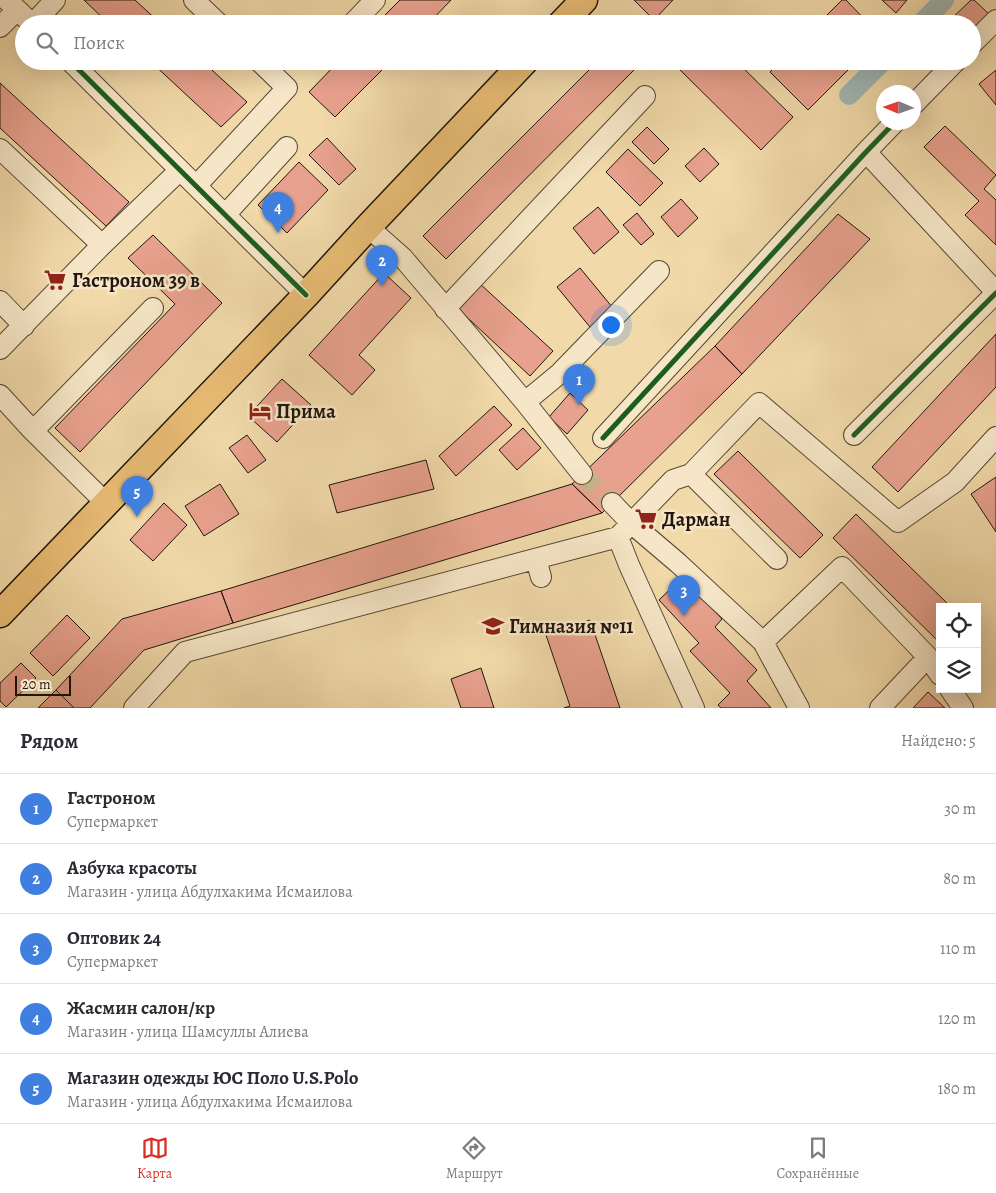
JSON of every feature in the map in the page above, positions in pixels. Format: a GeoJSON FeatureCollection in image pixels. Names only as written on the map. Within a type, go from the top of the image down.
{"type":"FeatureCollection","features":[{"type":"Feature","properties":{"kind":"main road"},"geometry":{"type":"LineString","coordinates":[[570,15],[584,0]]}},
{"type":"Feature","properties":{"kind":"main road"},"geometry":{"type":"LineString","coordinates":[[0,614],[306,295],[516,70]]}},
{"type":"Feature","properties":{"kind":"street"},"geometry":{"type":"LineString","coordinates":[[41,15],[56,0]]}},
{"type":"Feature","properties":{"kind":"street"},"geometry":{"type":"LineString","coordinates":[[194,0],[210,15]]}},
{"type":"Feature","properties":{"kind":"street"},"geometry":{"type":"LineString","coordinates":[[361,15],[375,0]]}},
{"type":"Feature","properties":{"kind":"street"},"geometry":{"type":"LineString","coordinates":[[0,28],[12,5],[23,15]]}},
{"type":"Feature","properties":{"kind":"street"},"geometry":{"type":"LineString","coordinates":[[981,35],[996,20]]}},
{"type":"Feature","properties":{"kind":"street"},"geometry":{"type":"LineString","coordinates":[[79,70],[306,295]]}},
{"type":"Feature","properties":{"kind":"street"},"geometry":{"type":"LineString","coordinates":[[196,186],[287,88],[268,70]]}},
{"type":"Feature","properties":{"kind":"street"},"geometry":{"type":"LineString","coordinates":[[921,97],[947,70]]}},
{"type":"Feature","properties":{"kind":"street"},"geometry":{"type":"LineString","coordinates":[[445,309],[645,96]]}},
{"type":"Feature","properties":{"kind":"street"},"geometry":{"type":"LineString","coordinates":[[603,438],[887,130]]}},
{"type":"Feature","properties":{"kind":"street"},"geometry":{"type":"LineString","coordinates":[[226,215],[287,147]]}},
{"type":"Feature","properties":{"kind":"street"},"geometry":{"type":"LineString","coordinates":[[0,149],[102,245]]}},
{"type":"Feature","properties":{"kind":"street"},"geometry":{"type":"LineString","coordinates":[[854,435],[996,292],[866,152]]}},
{"type":"Feature","properties":{"kind":"street"},"geometry":{"type":"LineString","coordinates":[[0,349],[102,245],[180,170]]}},
{"type":"Feature","properties":{"kind":"street"},"geometry":{"type":"LineString","coordinates":[[368,227],[404,258],[445,309],[526,402],[582,474]]}},
{"type":"Feature","properties":{"kind":"street"},"geometry":{"type":"LineString","coordinates":[[526,402],[559,374],[659,271]]}},
{"type":"Feature","properties":{"kind":"street"},"geometry":{"type":"LineString","coordinates":[[0,301],[24,326]]}},
{"type":"Feature","properties":{"kind":"street"},"geometry":{"type":"LineString","coordinates":[[33,431],[153,308]]}},
{"type":"Feature","properties":{"kind":"street"},"geometry":{"type":"LineString","coordinates":[[0,395],[33,431],[106,503]]}},
{"type":"Feature","properties":{"kind":"street"},"geometry":{"type":"LineString","coordinates":[[134,708],[186,652],[538,568],[624,530],[673,480],[691,474],[759,403],[898,522],[955,482],[996,437]]}},
{"type":"Feature","properties":{"kind":"street"},"geometry":{"type":"LineString","coordinates":[[691,474],[777,560]]}},
{"type":"Feature","properties":{"kind":"street"},"geometry":{"type":"LineString","coordinates":[[612,503],[624,530],[629,565],[694,708]]}},
{"type":"Feature","properties":{"kind":"street"},"geometry":{"type":"LineString","coordinates":[[624,530],[678,563],[763,642],[800,708]]}},
{"type":"Feature","properties":{"kind":"street"},"geometry":{"type":"LineString","coordinates":[[763,642],[842,567],[928,657],[936,669]]}},
{"type":"Feature","properties":{"kind":"street"},"geometry":{"type":"LineString","coordinates":[[880,708],[928,657]]}},
{"type":"Feature","properties":{"kind":"street"},"geometry":{"type":"LineString","coordinates":[[953,693],[963,708]]}},
{"type":"Feature","properties":{"kind":"building"},"geometry":{"type":"Polygon","coordinates":[[[84,0],[135,0],[151,15],[100,15],[84,0]]]}},
{"type":"Feature","properties":{"kind":"building"},"geometry":{"type":"Polygon","coordinates":[[[400,0],[451,0],[437,15],[385,15],[400,0]]]}},
{"type":"Feature","properties":{"kind":"building"},"geometry":{"type":"Polygon","coordinates":[[[634,0],[673,0],[659,15],[649,15],[634,0]]]}},
{"type":"Feature","properties":{"kind":"building"},"geometry":{"type":"Polygon","coordinates":[[[842,0],[846,0],[860,15],[827,15],[842,0]]]}},
{"type":"Feature","properties":{"kind":"building"},"geometry":{"type":"Polygon","coordinates":[[[882,0],[907,0],[896,13],[882,0]]]}},
{"type":"Feature","properties":{"kind":"building"},"geometry":{"type":"Polygon","coordinates":[[[971,0],[974,0],[989,14],[981,22],[981,15],[955,15],[971,0]]]}},
{"type":"Feature","properties":{"kind":"building"},"geometry":{"type":"Polygon","coordinates":[[[160,70],[212,70],[247,102],[221,127],[160,70]]]}},
{"type":"Feature","properties":{"kind":"building"},"geometry":{"type":"Polygon","coordinates":[[[330,70],[382,70],[335,117],[309,92],[330,70]]]}},
{"type":"Feature","properties":{"kind":"building"},"geometry":{"type":"Polygon","coordinates":[[[589,70],[634,70],[446,259],[423,236],[589,70]]]}},
{"type":"Feature","properties":{"kind":"building"},"geometry":{"type":"Polygon","coordinates":[[[680,70],[745,70],[793,117],[761,150],[680,70]]]}},
{"type":"Feature","properties":{"kind":"building"},"geometry":{"type":"Polygon","coordinates":[[[772,70],[848,70],[808,110],[770,72],[772,70]]]}},
{"type":"Feature","properties":{"kind":"building"},"geometry":{"type":"Polygon","coordinates":[[[996,70],[996,105],[979,84],[996,70]]]}},
{"type":"Feature","properties":{"kind":"building"},"geometry":{"type":"Polygon","coordinates":[[[0,83],[129,202],[106,226],[0,128],[0,83]]]}},
{"type":"Feature","properties":{"kind":"building"},"geometry":{"type":"Polygon","coordinates":[[[945,126],[996,175],[984,189],[996,200],[996,245],[965,215],[979,201],[924,147],[945,126]]]}},
{"type":"Feature","properties":{"kind":"building"},"geometry":{"type":"Polygon","coordinates":[[[647,127],[669,149],[654,164],[632,142],[647,127]]]}},
{"type":"Feature","properties":{"kind":"building"},"geometry":{"type":"Polygon","coordinates":[[[327,138],[356,169],[339,185],[309,155],[327,138]]]}},
{"type":"Feature","properties":{"kind":"building"},"geometry":{"type":"Polygon","coordinates":[[[704,148],[719,164],[700,182],[685,166],[704,148]]]}},
{"type":"Feature","properties":{"kind":"building"},"geometry":{"type":"Polygon","coordinates":[[[628,149],[663,183],[640,206],[606,172],[628,149]]]}},
{"type":"Feature","properties":{"kind":"building"},"geometry":{"type":"Polygon","coordinates":[[[299,162],[328,190],[287,233],[258,205],[299,162]]]}},
{"type":"Feature","properties":{"kind":"building"},"geometry":{"type":"Polygon","coordinates":[[[681,199],[698,218],[678,237],[661,217],[681,199]]]}},
{"type":"Feature","properties":{"kind":"building"},"geometry":{"type":"Polygon","coordinates":[[[598,207],[619,232],[594,254],[573,228],[598,207]]]}},
{"type":"Feature","properties":{"kind":"building"},"geometry":{"type":"Polygon","coordinates":[[[637,213],[654,234],[641,245],[623,225],[637,213]]]}},
{"type":"Feature","properties":{"kind":"building"},"geometry":{"type":"Polygon","coordinates":[[[838,214],[870,239],[742,374],[715,346],[838,214]]]}},
{"type":"Feature","properties":{"kind":"building"},"geometry":{"type":"Polygon","coordinates":[[[153,235],[222,303],[80,452],[55,428],[175,304],[128,258],[153,235]]]}},
{"type":"Feature","properties":{"kind":"building"},"geometry":{"type":"Polygon","coordinates":[[[580,268],[613,308],[590,327],[557,287],[580,268]]]}},
{"type":"Feature","properties":{"kind":"building"},"geometry":{"type":"Polygon","coordinates":[[[384,273],[411,298],[359,355],[375,370],[352,395],[309,355],[384,273]]]}},
{"type":"Feature","properties":{"kind":"building"},"geometry":{"type":"Polygon","coordinates":[[[478,282],[553,351],[530,376],[456,307],[478,282]]]}},
{"type":"Feature","properties":{"kind":"building"},"geometry":{"type":"Polygon","coordinates":[[[996,334],[996,387],[898,492],[872,467],[996,334]]]}},
{"type":"Feature","properties":{"kind":"building"},"geometry":{"type":"Polygon","coordinates":[[[715,346],[742,374],[602,513],[572,484],[715,346]]]}},
{"type":"Feature","properties":{"kind":"building"},"geometry":{"type":"Polygon","coordinates":[[[282,379],[311,405],[277,442],[248,416],[282,379]]]}},
{"type":"Feature","properties":{"kind":"building"},"geometry":{"type":"Polygon","coordinates":[[[570,393],[588,410],[567,434],[549,417],[570,393]]]}},
{"type":"Feature","properties":{"kind":"building"},"geometry":{"type":"Polygon","coordinates":[[[494,406],[512,425],[456,476],[439,456],[494,406]]]}},
{"type":"Feature","properties":{"kind":"building"},"geometry":{"type":"Polygon","coordinates":[[[523,428],[541,448],[517,470],[499,450],[523,428]]]}},
{"type":"Feature","properties":{"kind":"building"},"geometry":{"type":"Polygon","coordinates":[[[247,435],[266,460],[248,473],[229,448],[247,435]]]}},
{"type":"Feature","properties":{"kind":"building"},"geometry":{"type":"Polygon","coordinates":[[[738,451],[823,535],[800,558],[714,474],[738,451]]]}},
{"type":"Feature","properties":{"kind":"building"},"geometry":{"type":"Polygon","coordinates":[[[426,460],[434,489],[337,513],[329,485],[426,460]]]}},
{"type":"Feature","properties":{"kind":"building"},"geometry":{"type":"Polygon","coordinates":[[[996,477],[996,532],[971,494],[996,477]]]}},
{"type":"Feature","properties":{"kind":"building"},"geometry":{"type":"Polygon","coordinates":[[[220,484],[239,514],[204,536],[185,506],[220,484]]]}},
{"type":"Feature","properties":{"kind":"building"},"geometry":{"type":"Polygon","coordinates":[[[572,484],[602,513],[233,623],[221,591],[572,484]]]}},
{"type":"Feature","properties":{"kind":"building"},"geometry":{"type":"Polygon","coordinates":[[[164,503],[187,525],[153,561],[130,540],[164,503]]]}},
{"type":"Feature","properties":{"kind":"building"},"geometry":{"type":"Polygon","coordinates":[[[856,514],[947,603],[936,603],[936,639],[833,538],[856,514]]]}},
{"type":"Feature","properties":{"kind":"building"},"geometry":{"type":"Polygon","coordinates":[[[683,577],[722,619],[715,627],[757,670],[747,681],[771,708],[721,708],[718,705],[730,693],[690,651],[699,643],[659,600],[683,577]]]}},
{"type":"Feature","properties":{"kind":"building"},"geometry":{"type":"Polygon","coordinates":[[[221,591],[233,623],[144,650],[90,708],[74,708],[56,690],[122,619],[221,591]]]}},
{"type":"Feature","properties":{"kind":"building"},"geometry":{"type":"Polygon","coordinates":[[[67,615],[90,638],[53,676],[30,653],[67,615]]]}},
{"type":"Feature","properties":{"kind":"building"},"geometry":{"type":"Polygon","coordinates":[[[590,620],[620,708],[564,708],[570,706],[546,635],[590,620]]]}},
{"type":"Feature","properties":{"kind":"building"},"geometry":{"type":"Polygon","coordinates":[[[21,663],[36,678],[6,707],[0,701],[0,683],[21,663]]]}},
{"type":"Feature","properties":{"kind":"building"},"geometry":{"type":"Polygon","coordinates":[[[481,668],[494,708],[461,708],[451,679],[481,668]]]}},
{"type":"Feature","properties":{"kind":"building"},"geometry":{"type":"Polygon","coordinates":[[[56,690],[74,708],[38,708],[56,690]]]}},
{"type":"Feature","properties":{"kind":"building"},"geometry":{"type":"Polygon","coordinates":[[[928,692],[945,708],[913,708],[928,692]]]}},
{"type":"Feature","properties":{"kind":"waterway"},"geometry":{"type":"LineString","coordinates":[[930,15],[944,0]]}},
{"type":"Feature","properties":{"kind":"waterway"},"geometry":{"type":"LineString","coordinates":[[849,95],[874,70]]}},
{"type":"Feature","properties":{"kind":"tunnel"},"geometry":{"type":"LineString","coordinates":[[582,474],[612,503]]}},
{"type":"Feature","properties":{"kind":"cycle path"},"geometry":{"type":"LineString","coordinates":[[79,70],[306,295]]}},
{"type":"Feature","properties":{"kind":"cycle path"},"geometry":{"type":"LineString","coordinates":[[603,438],[887,130]]}},
{"type":"Feature","properties":{"kind":"cycle path"},"geometry":{"type":"LineString","coordinates":[[854,435],[996,293]]}},
{"type":"Feature","properties":{"kind":"place","name":"Жасмин салон/кр"},"geometry":{"type":"Point","coordinates":[278,233]}},
{"type":"Feature","properties":{"kind":"place","name":"Гастроном 39 в"},"geometry":{"type":"Point","coordinates":[55,280]}},
{"type":"Feature","properties":{"kind":"place","name":"Азбука красоты"},"geometry":{"type":"Point","coordinates":[382,286]}},
{"type":"Feature","properties":{"kind":"place","name":"Гастроном"},"geometry":{"type":"Point","coordinates":[579,405]}},
{"type":"Feature","properties":{"kind":"place","name":"Прима"},"geometry":{"type":"Point","coordinates":[260,411]}},
{"type":"Feature","properties":{"kind":"place","name":"Магазин одежды ЮС Поло U.S.Polo"},"geometry":{"type":"Point","coordinates":[137,517]}},
{"type":"Feature","properties":{"kind":"place","name":"Дарман"},"geometry":{"type":"Point","coordinates":[646,519]}},
{"type":"Feature","properties":{"kind":"place","name":"Оптовик 24"},"geometry":{"type":"Point","coordinates":[684,616]}},
{"type":"Feature","properties":{"kind":"place","name":"Гимназия №11"},"geometry":{"type":"Point","coordinates":[493,626]}}]}
